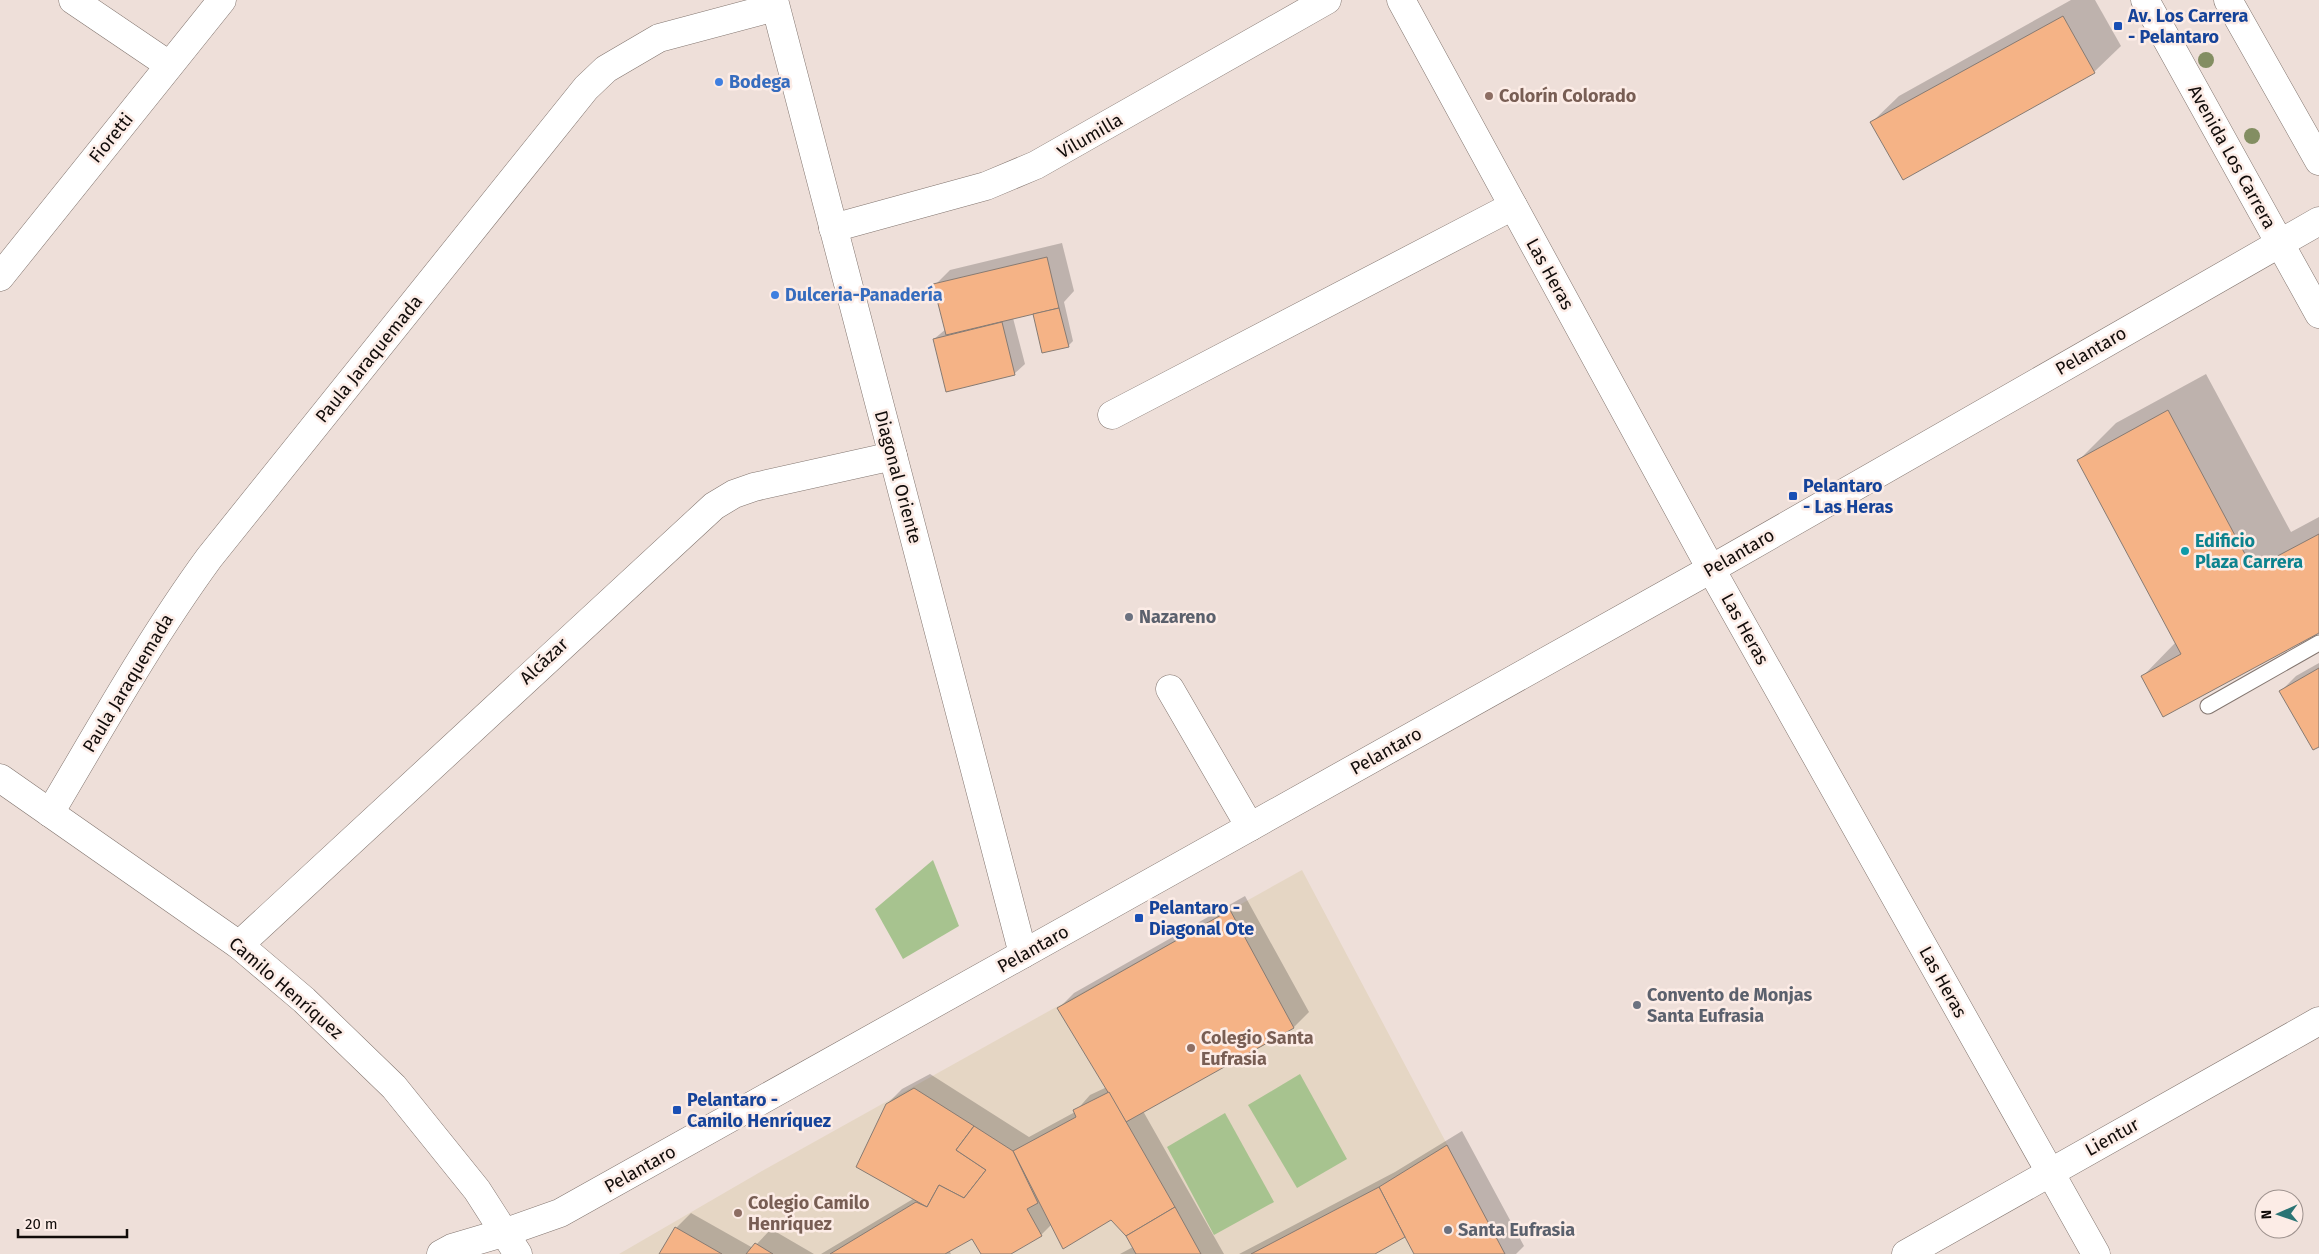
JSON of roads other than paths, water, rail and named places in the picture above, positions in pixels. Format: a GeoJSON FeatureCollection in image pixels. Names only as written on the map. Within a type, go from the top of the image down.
{"type":"FeatureCollection","features":[{"type":"Feature","properties":{"kind":"street"},"geometry":{"type":"LineString","coordinates":[[73,0],[169,65]]}},
{"type":"Feature","properties":{"kind":"street","name":"Fioretti"},"geometry":{"type":"LineString","coordinates":[[0,277],[222,0]]}},
{"type":"Feature","properties":{"kind":"street","name":"Vilumilla"},"geometry":{"type":"LineString","coordinates":[[833,228],[986,186],[1036,165],[1327,0]]}},
{"type":"Feature","properties":{"kind":"street","name":"Las Heras"},"geometry":{"type":"LineString","coordinates":[[1401,0],[1711,569],[2096,1254]]}},
{"type":"Feature","properties":{"kind":"street","name":"Avenida Los Carrera"},"geometry":{"type":"LineString","coordinates":[[2145,0],[2319,314]]}},
{"type":"Feature","properties":{"kind":"street"},"geometry":{"type":"LineString","coordinates":[[2228,0],[2319,161]]}},
{"type":"Feature","properties":{"kind":"street","name":"Diagonal Oriente"},"geometry":{"type":"LineString","coordinates":[[774,4],[1023,954]]}},
{"type":"Feature","properties":{"kind":"street","name":"Paula Jaraquemada"},"geometry":{"type":"LineString","coordinates":[[50,813],[158,633],[204,565],[586,88],[606,69],[659,38],[774,4]]}},
{"type":"Feature","properties":{"kind":"street"},"geometry":{"type":"LineString","coordinates":[[1112,415],[1513,206]]}},
{"type":"Feature","properties":{"kind":"street","name":"Pelantaro"},"geometry":{"type":"LineString","coordinates":[[441,1254],[452,1248],[512,1243],[560,1213],[1711,569],[2319,221]]}},
{"type":"Feature","properties":{"kind":"street","name":"Alcázar"},"geometry":{"type":"LineString","coordinates":[[239,945],[714,506],[734,494],[754,487],[893,456]]}},
{"type":"Feature","properties":{"kind":"street"},"geometry":{"type":"LineString","coordinates":[[1170,689],[1250,827]]}},
{"type":"Feature","properties":{"kind":"street","name":"Camilo Henríquez"},"geometry":{"type":"LineString","coordinates":[[0,778],[239,945],[304,1000],[394,1087],[477,1190],[512,1243]]}},
{"type":"Feature","properties":{"kind":"street","name":"Lientur"},"geometry":{"type":"LineString","coordinates":[[1906,1254],[2319,1021]]}},
{"type":"Feature","properties":{"kind":"lane"},"geometry":{"type":"LineString","coordinates":[[2208,706],[2319,643]]}},
{"type":"Feature","properties":{"kind":"place","name":"Av. Los Carrera - Pelantaro"},"geometry":{"type":"Point","coordinates":[2118,26]}},
{"type":"Feature","properties":{"kind":"place","name":"Bodega"},"geometry":{"type":"Point","coordinates":[719,82]}},
{"type":"Feature","properties":{"kind":"place","name":"Colorín Colorado"},"geometry":{"type":"Point","coordinates":[1489,96]}},
{"type":"Feature","properties":{"kind":"place","name":"Dulceria-Panadería"},"geometry":{"type":"Point","coordinates":[775,295]}},
{"type":"Feature","properties":{"kind":"place","name":"Pelantaro - Las Heras"},"geometry":{"type":"Point","coordinates":[1793,496]}},
{"type":"Feature","properties":{"kind":"place","name":"Edificio Plaza Carrera"},"geometry":{"type":"Point","coordinates":[2185,551]}},
{"type":"Feature","properties":{"kind":"place","name":"Nazareno"},"geometry":{"type":"Point","coordinates":[1129,617]}},
{"type":"Feature","properties":{"kind":"place","name":"Pelantaro - Diagonal Ote"},"geometry":{"type":"Point","coordinates":[1139,918]}},
{"type":"Feature","properties":{"kind":"place","name":"Convento de Monjas Santa Eufrasia"},"geometry":{"type":"Point","coordinates":[1637,1005]}},
{"type":"Feature","properties":{"kind":"place","name":"Colegio Santa Eufrasia"},"geometry":{"type":"Point","coordinates":[1191,1048]}},
{"type":"Feature","properties":{"kind":"place","name":"Pelantaro - Camilo Henríquez"},"geometry":{"type":"Point","coordinates":[677,1110]}},
{"type":"Feature","properties":{"kind":"place","name":"Colegio Camilo Henríquez"},"geometry":{"type":"Point","coordinates":[738,1213]}},
{"type":"Feature","properties":{"kind":"place","name":"Santa Eufrasia"},"geometry":{"type":"Point","coordinates":[1448,1230]}}]}
